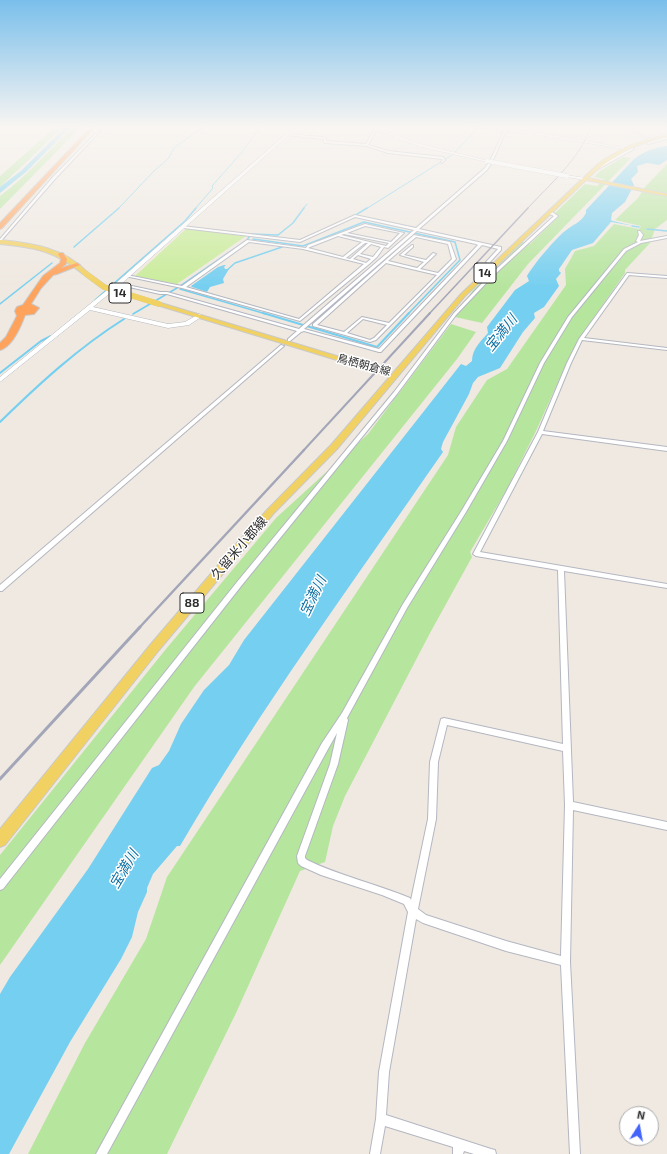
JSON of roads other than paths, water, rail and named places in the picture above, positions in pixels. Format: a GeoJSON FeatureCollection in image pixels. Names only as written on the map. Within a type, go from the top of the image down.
{"type":"FeatureCollection","features":[{"type":"Feature","properties":{"kind":"highway"},"geometry":{"type":"LineString","coordinates":[[22,194],[35,181]]}},
{"type":"Feature","properties":{"kind":"highway"},"geometry":{"type":"LineString","coordinates":[[0,227],[43,181]]}},
{"type":"Feature","properties":{"kind":"highway"},"geometry":{"type":"LineString","coordinates":[[0,355],[8,348],[13,339],[38,284],[47,275],[63,264],[64,259],[61,254]]}},
{"type":"Feature","properties":{"kind":"highway"},"geometry":{"type":"LineString","coordinates":[[47,275],[53,271],[77,265]]}},
{"type":"Feature","properties":{"kind":"highway"},"geometry":{"type":"LineString","coordinates":[[0,348],[9,338],[21,316],[47,279],[57,273],[77,265]]}},
{"type":"Feature","properties":{"kind":"highway"},"geometry":{"type":"LineString","coordinates":[[0,351],[13,339]]}},
{"type":"Feature","properties":{"kind":"main road","name":"鳥栖朝倉線"},"geometry":{"type":"LineString","coordinates":[[1,242],[38,246],[61,254],[104,287],[389,373],[493,266],[582,181]]}},
{"type":"Feature","properties":{"kind":"main road"},"geometry":{"type":"LineString","coordinates":[[592,181],[667,195]]}},
{"type":"Feature","properties":{"kind":"main road","name":"久留米小郡線"},"geometry":{"type":"LineString","coordinates":[[0,840],[156,647],[241,545],[271,511],[334,447],[389,373]]}},
{"type":"Feature","properties":{"kind":"street"},"geometry":{"type":"LineString","coordinates":[[1,242],[52,181]]}},
{"type":"Feature","properties":{"kind":"street"},"geometry":{"type":"LineString","coordinates":[[0,380],[90,308],[235,181]]}},
{"type":"Feature","properties":{"kind":"street"},"geometry":{"type":"LineString","coordinates":[[289,340],[393,248],[417,231],[472,181]]}},
{"type":"Feature","properties":{"kind":"street"},"geometry":{"type":"LineString","coordinates":[[0,886],[202,628],[341,458],[389,402],[456,313],[492,275],[556,216],[550,213]]}},
{"type":"Feature","properties":{"kind":"street"},"geometry":{"type":"LineString","coordinates":[[183,227],[300,241],[355,216],[417,231],[500,248],[488,262],[493,266]]}},
{"type":"Feature","properties":{"kind":"street"},"geometry":{"type":"LineString","coordinates":[[127,276],[183,287],[300,320],[402,234],[365,225],[306,249]]}},
{"type":"Feature","properties":{"kind":"street"},"geometry":{"type":"LineString","coordinates":[[639,232],[641,236],[638,241],[640,242]]}},
{"type":"Feature","properties":{"kind":"street"},"geometry":{"type":"LineString","coordinates":[[344,233],[392,243]]}},
{"type":"Feature","properties":{"kind":"street"},"geometry":{"type":"LineString","coordinates":[[337,236],[400,250]]}},
{"type":"Feature","properties":{"kind":"street"},"geometry":{"type":"LineString","coordinates":[[415,236],[449,243],[454,259],[372,340],[314,324],[386,262],[400,250],[415,236]]}},
{"type":"Feature","properties":{"kind":"street"},"geometry":{"type":"LineString","coordinates":[[101,1154],[325,746],[345,714],[405,606],[464,511],[505,441],[542,363],[570,316],[625,250],[640,242],[667,236]]}},
{"type":"Feature","properties":{"kind":"street"},"geometry":{"type":"LineString","coordinates":[[118,284],[160,293],[167,293],[380,352],[480,245],[458,239]]}},
{"type":"Feature","properties":{"kind":"street"},"geometry":{"type":"LineString","coordinates":[[183,287],[248,241],[306,249],[367,264]]}},
{"type":"Feature","properties":{"kind":"street"},"geometry":{"type":"LineString","coordinates":[[343,258],[364,242]]}},
{"type":"Feature","properties":{"kind":"street"},"geometry":{"type":"LineString","coordinates":[[350,260],[370,243]]}},
{"type":"Feature","properties":{"kind":"street"},"geometry":{"type":"LineString","coordinates":[[412,246],[402,255],[426,261]]}},
{"type":"Feature","properties":{"kind":"street"},"geometry":{"type":"LineString","coordinates":[[357,254],[373,258]]}},
{"type":"Feature","properties":{"kind":"street"},"geometry":{"type":"LineString","coordinates":[[418,270],[434,254]]}},
{"type":"Feature","properties":{"kind":"street"},"geometry":{"type":"LineString","coordinates":[[386,262],[439,274]]}},
{"type":"Feature","properties":{"kind":"street"},"geometry":{"type":"LineString","coordinates":[[667,277],[628,274],[581,339],[569,363],[540,432],[476,554],[667,586]]}},
{"type":"Feature","properties":{"kind":"street"},"geometry":{"type":"LineString","coordinates":[[90,308],[168,326],[186,324],[199,316]]}},
{"type":"Feature","properties":{"kind":"street"},"geometry":{"type":"LineString","coordinates":[[345,333],[362,318],[389,324]]}},
{"type":"Feature","properties":{"kind":"street"},"geometry":{"type":"LineString","coordinates":[[300,330],[379,354]]}},
{"type":"Feature","properties":{"kind":"street"},"geometry":{"type":"LineString","coordinates":[[581,339],[667,349]]}},
{"type":"Feature","properties":{"kind":"street"},"geometry":{"type":"LineString","coordinates":[[0,589],[282,346]]}},
{"type":"Feature","properties":{"kind":"street"},"geometry":{"type":"LineString","coordinates":[[540,432],[667,449]]}},
{"type":"Feature","properties":{"kind":"street"},"geometry":{"type":"LineString","coordinates":[[561,569],[569,805],[565,962],[574,1154]]}},
{"type":"Feature","properties":{"kind":"street"},"geometry":{"type":"LineString","coordinates":[[345,714],[334,764],[301,860],[321,871],[382,891],[407,901],[413,911],[423,919],[506,946],[565,962]]}},
{"type":"Feature","properties":{"kind":"street"},"geometry":{"type":"LineString","coordinates":[[375,1154],[381,1119],[384,1072],[413,911],[432,819],[434,762],[444,721],[566,748]]}},
{"type":"Feature","properties":{"kind":"street"},"geometry":{"type":"LineString","coordinates":[[569,805],[667,826]]}},
{"type":"Feature","properties":{"kind":"street"},"geometry":{"type":"LineString","coordinates":[[381,1119],[459,1149],[491,1154]]}},
{"type":"Feature","properties":{"kind":"water","name":"宝満川"},"geometry":{"type":"Polygon","coordinates":[[[613,181],[632,181],[634,185],[625,202],[612,213],[611,220],[634,226],[611,222],[593,243],[572,250],[559,269],[561,273],[556,279],[559,286],[544,307],[534,313],[535,318],[523,332],[500,368],[478,377],[473,383],[469,394],[443,442],[441,449],[443,452],[275,695],[242,745],[180,846],[177,846],[153,874],[138,912],[132,937],[121,959],[70,1042],[9,1154],[0,1154],[0,994],[10,977],[88,869],[152,768],[159,765],[169,751],[181,724],[204,690],[229,665],[244,640],[461,364],[466,366],[472,361],[475,349],[488,333],[487,327],[515,290],[529,281],[527,276],[539,259],[560,235],[582,219],[586,213],[586,210],[613,181]]]}},
{"type":"Feature","properties":{"kind":"water"},"geometry":{"type":"Polygon","coordinates":[[[226,265],[224,267],[225,269],[229,269],[223,279],[224,283],[210,287],[207,292],[191,286],[218,267],[226,265]]]}},
{"type":"Feature","properties":{"kind":"waterway"},"geometry":{"type":"LineString","coordinates":[[0,191],[12,181]]}},
{"type":"Feature","properties":{"kind":"waterway"},"geometry":{"type":"LineString","coordinates":[[119,208],[145,181]]}},
{"type":"Feature","properties":{"kind":"waterway"},"geometry":{"type":"LineString","coordinates":[[195,209],[213,188],[212,186],[217,181]]}},
{"type":"Feature","properties":{"kind":"waterway"},"geometry":{"type":"LineString","coordinates":[[366,209],[411,181]]}},
{"type":"Feature","properties":{"kind":"waterway"},"geometry":{"type":"LineString","coordinates":[[303,209],[307,204]]}},
{"type":"Feature","properties":{"kind":"waterway"},"geometry":{"type":"LineString","coordinates":[[74,247],[119,208]]}},
{"type":"Feature","properties":{"kind":"waterway"},"geometry":{"type":"LineString","coordinates":[[95,300],[185,221],[196,208]]}},
{"type":"Feature","properties":{"kind":"waterway"},"geometry":{"type":"LineString","coordinates":[[133,314],[177,288],[247,240],[251,234],[278,235],[293,223],[304,208]]}},
{"type":"Feature","properties":{"kind":"waterway"},"geometry":{"type":"LineString","coordinates":[[354,216],[367,208]]}},
{"type":"Feature","properties":{"kind":"waterway"},"geometry":{"type":"LineString","coordinates":[[253,239],[303,246],[364,222],[455,242],[460,260],[408,314]]}},
{"type":"Feature","properties":{"kind":"waterway"},"geometry":{"type":"LineString","coordinates":[[632,226],[639,227]]}},
{"type":"Feature","properties":{"kind":"waterway"},"geometry":{"type":"LineString","coordinates":[[647,229],[667,231]]}},
{"type":"Feature","properties":{"kind":"waterway"},"geometry":{"type":"LineString","coordinates":[[226,271],[235,263],[285,246]]}},
{"type":"Feature","properties":{"kind":"waterway"},"geometry":{"type":"LineString","coordinates":[[0,304],[52,263]]}},
{"type":"Feature","properties":{"kind":"waterway"},"geometry":{"type":"LineString","coordinates":[[180,289],[266,314]]}},
{"type":"Feature","properties":{"kind":"waterway"},"geometry":{"type":"LineString","coordinates":[[263,313],[377,347],[409,313]]}},
{"type":"Feature","properties":{"kind":"waterway"},"geometry":{"type":"LineString","coordinates":[[0,422],[59,367],[107,330],[124,319]]}},
{"type":"Feature","properties":{"kind":"waterway"},"geometry":{"type":"LineString","coordinates":[[0,373],[41,341],[51,336]]}},
{"type":"Feature","properties":{"kind":"railway"},"geometry":{"type":"LineString","coordinates":[[527,209],[554,181]]}},
{"type":"Feature","properties":{"kind":"railway"},"geometry":{"type":"LineString","coordinates":[[429,314],[528,208]]}},
{"type":"Feature","properties":{"kind":"railway"},"geometry":{"type":"LineString","coordinates":[[303,451],[430,313]]}},
{"type":"Feature","properties":{"kind":"railway"},"geometry":{"type":"LineString","coordinates":[[139,628],[304,450]]}},
{"type":"Feature","properties":{"kind":"railway"},"geometry":{"type":"LineString","coordinates":[[0,779],[140,627]]}}]}
